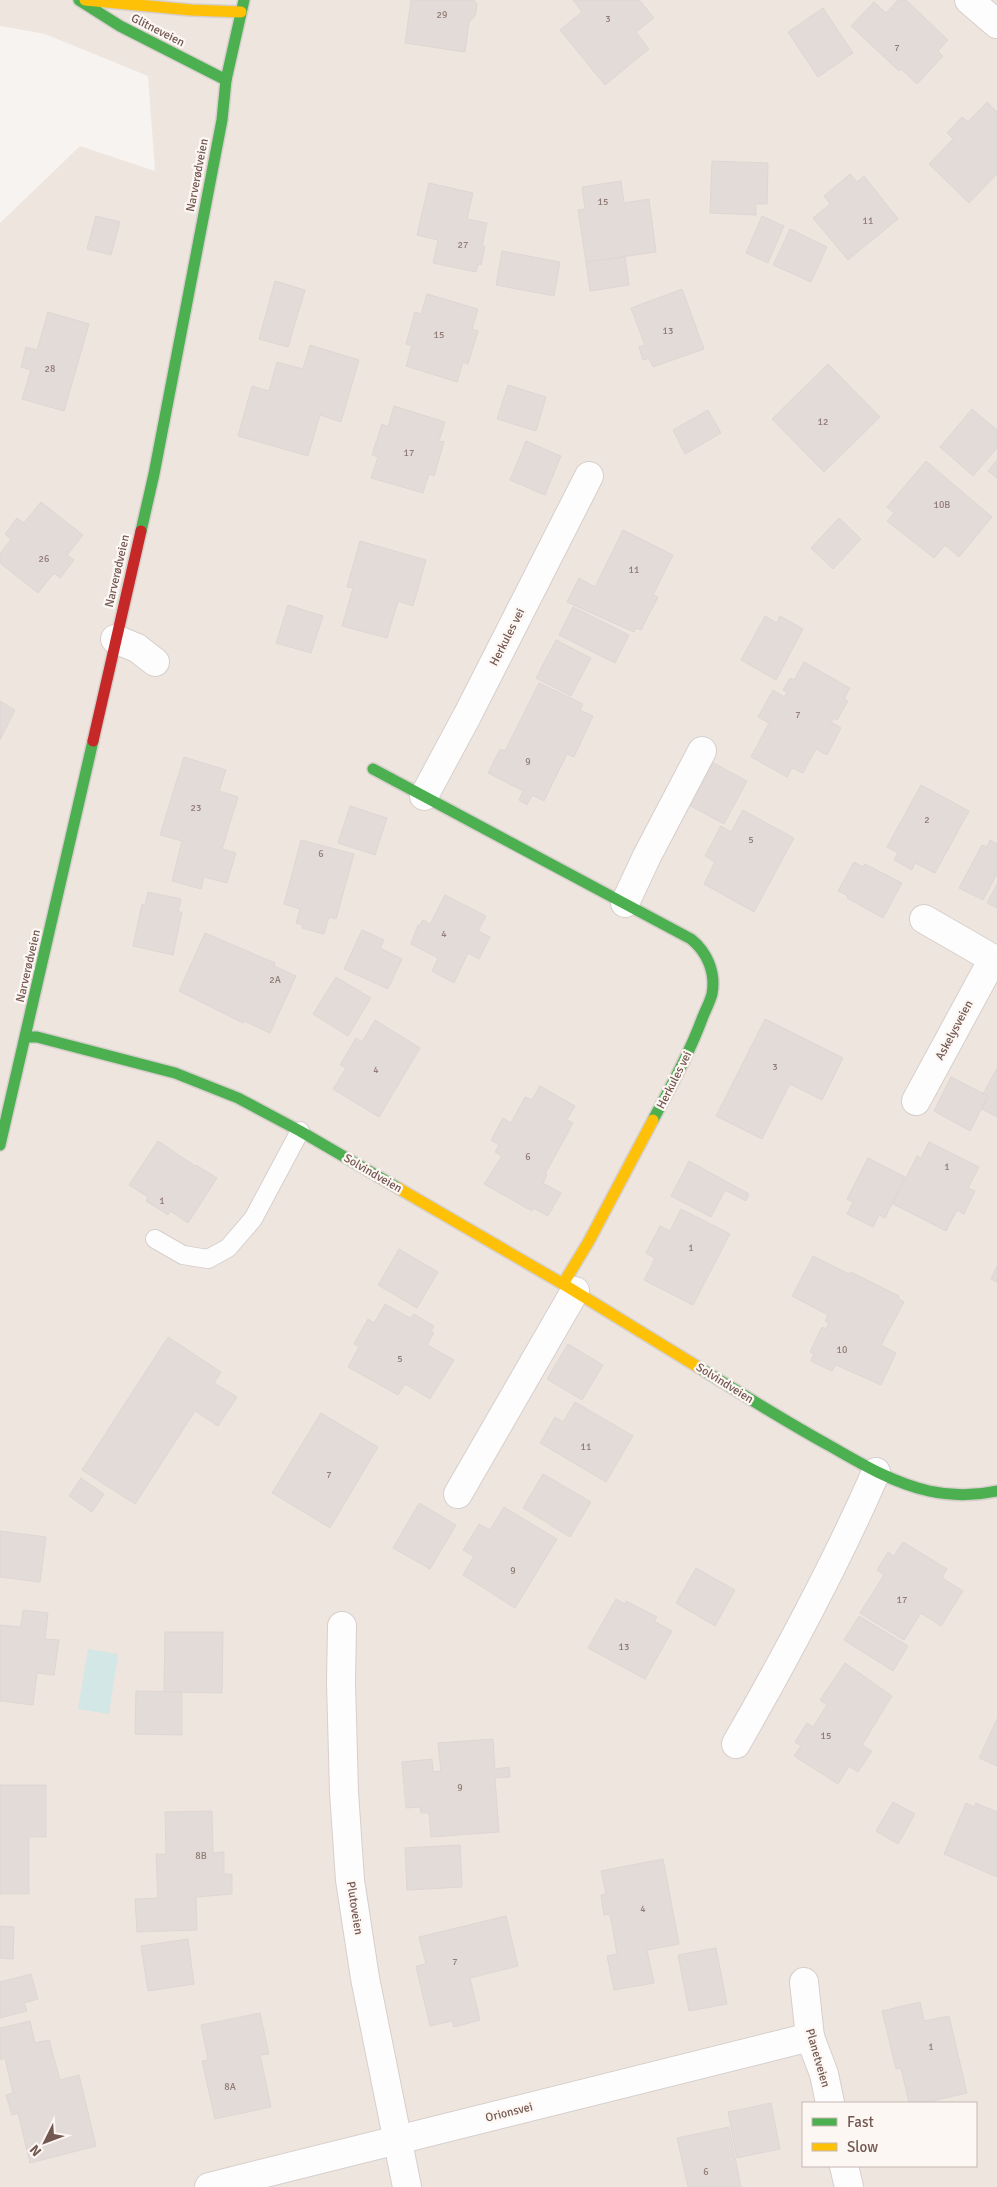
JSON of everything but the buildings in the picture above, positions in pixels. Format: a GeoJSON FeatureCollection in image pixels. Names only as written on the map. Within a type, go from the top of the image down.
{"type":"FeatureCollection","features":[{"type":"Feature","properties":{"kind":"street","name":"Glitneveien"},"geometry":{"type":"LineString","coordinates":[[80,0],[191,10],[240,12]]}},
{"type":"Feature","properties":{"kind":"street","name":"Glitneveien"},"geometry":{"type":"LineString","coordinates":[[80,0],[120,26],[226,80]]}},
{"type":"Feature","properties":{"kind":"street","name":"Narverødveien"},"geometry":{"type":"LineString","coordinates":[[0,1145],[154,474],[222,120],[226,80],[244,0]]}},
{"type":"Feature","properties":{"kind":"street"},"geometry":{"type":"LineString","coordinates":[[969,0],[997,24]]}},
{"type":"Feature","properties":{"kind":"street","name":"Herkules vei"},"geometry":{"type":"LineString","coordinates":[[424,796],[467,716],[589,476]]}},
{"type":"Feature","properties":{"kind":"street"},"geometry":{"type":"LineString","coordinates":[[116,639],[137,648],[155,662]]}},
{"type":"Feature","properties":{"kind":"street"},"geometry":{"type":"LineString","coordinates":[[625,903],[647,856],[702,752]]}},
{"type":"Feature","properties":{"kind":"street","name":"Herkules vei"},"geometry":{"type":"LineString","coordinates":[[374,769],[692,939],[708,958],[712,973],[712,993],[693,1044],[588,1241],[569,1288]]}},
{"type":"Feature","properties":{"kind":"street","name":"Askelysveien"},"geometry":{"type":"LineString","coordinates":[[916,1101],[995,960],[924,920]]}},
{"type":"Feature","properties":{"kind":"street","name":"Solvindveien"},"geometry":{"type":"LineString","coordinates":[[26,1037],[37,1037],[175,1073],[238,1098],[300,1131],[569,1288],[801,1430],[876,1472],[914,1487],[953,1495],[977,1495],[997,1491]]}},
{"type":"Feature","properties":{"kind":"street"},"geometry":{"type":"LineString","coordinates":[[458,1494],[569,1288]]}},
{"type":"Feature","properties":{"kind":"street"},"geometry":{"type":"LineString","coordinates":[[736,1744],[776,1674],[852,1527],[876,1472]]}},
{"type":"Feature","properties":{"kind":"street","name":"Plutoveien"},"geometry":{"type":"LineString","coordinates":[[342,1626],[341,1682],[344,1792],[350,1880],[366,1978],[407,2187]]}},
{"type":"Feature","properties":{"kind":"street","name":"Planetveien"},"geometry":{"type":"LineString","coordinates":[[804,1982],[810,2037],[824,2074],[830,2102]]}},
{"type":"Feature","properties":{"kind":"street","name":"Orionsvei"},"geometry":{"type":"LineString","coordinates":[[209,2187],[810,2037]]}},
{"type":"Feature","properties":{"kind":"street"},"geometry":{"type":"LineString","coordinates":[[844,2167],[849,2187]]}},
{"type":"Feature","properties":{"kind":"lane"},"geometry":{"type":"LineString","coordinates":[[155,1239],[183,1255],[208,1260],[228,1248],[252,1219],[300,1131]]}},
{"type":"Feature","properties":{"kind":"shaded area"},"geometry":{"type":"Polygon","coordinates":[[[0,0],[997,0],[997,2187],[0,2187],[0,223],[80,146],[155,171],[148,76],[45,34],[0,26],[0,0]]]}},
{"type":"Feature","properties":{"kind":"shaded area"},"geometry":{"type":"Polygon","coordinates":[[[88,1649],[118,1654],[109,1714],[78,1709],[88,1649]]]}},
{"type":"Feature","properties":{"kind":"traffic: fast"},"geometry":{"type":"LineString","coordinates":[[79,0],[120,26],[226,80]]}},
{"type":"Feature","properties":{"kind":"traffic: fast"},"geometry":{"type":"LineString","coordinates":[[141,531],[154,474],[222,120],[226,80],[244,0]]}},
{"type":"Feature","properties":{"kind":"traffic: fast"},"geometry":{"type":"LineString","coordinates":[[0,1145],[93,741]]}},
{"type":"Feature","properties":{"kind":"traffic: fast"},"geometry":{"type":"LineString","coordinates":[[373,769],[691,939],[702,950],[709,963],[713,978],[712,994],[686,1057],[653,1120]]}},
{"type":"Feature","properties":{"kind":"traffic: fast"},"geometry":{"type":"LineString","coordinates":[[26,1037],[37,1037],[175,1073],[238,1098],[300,1131],[398,1188]]}},
{"type":"Feature","properties":{"kind":"traffic: fast"},"geometry":{"type":"LineString","coordinates":[[698,1367],[798,1428],[879,1473],[903,1483],[916,1488],[946,1494],[971,1495],[997,1491]]}},
{"type":"Feature","properties":{"kind":"traffic: slow"},"geometry":{"type":"LineString","coordinates":[[85,0],[191,10],[241,12]]}},
{"type":"Feature","properties":{"kind":"traffic: slow"},"geometry":{"type":"LineString","coordinates":[[563,1284],[589,1241],[653,1120]]}},
{"type":"Feature","properties":{"kind":"traffic: slow"},"geometry":{"type":"LineString","coordinates":[[398,1188],[563,1284],[698,1367]]}},
{"type":"Feature","properties":{"kind":"traffic: jam"},"geometry":{"type":"LineString","coordinates":[[93,741],[141,531]]}}]}
